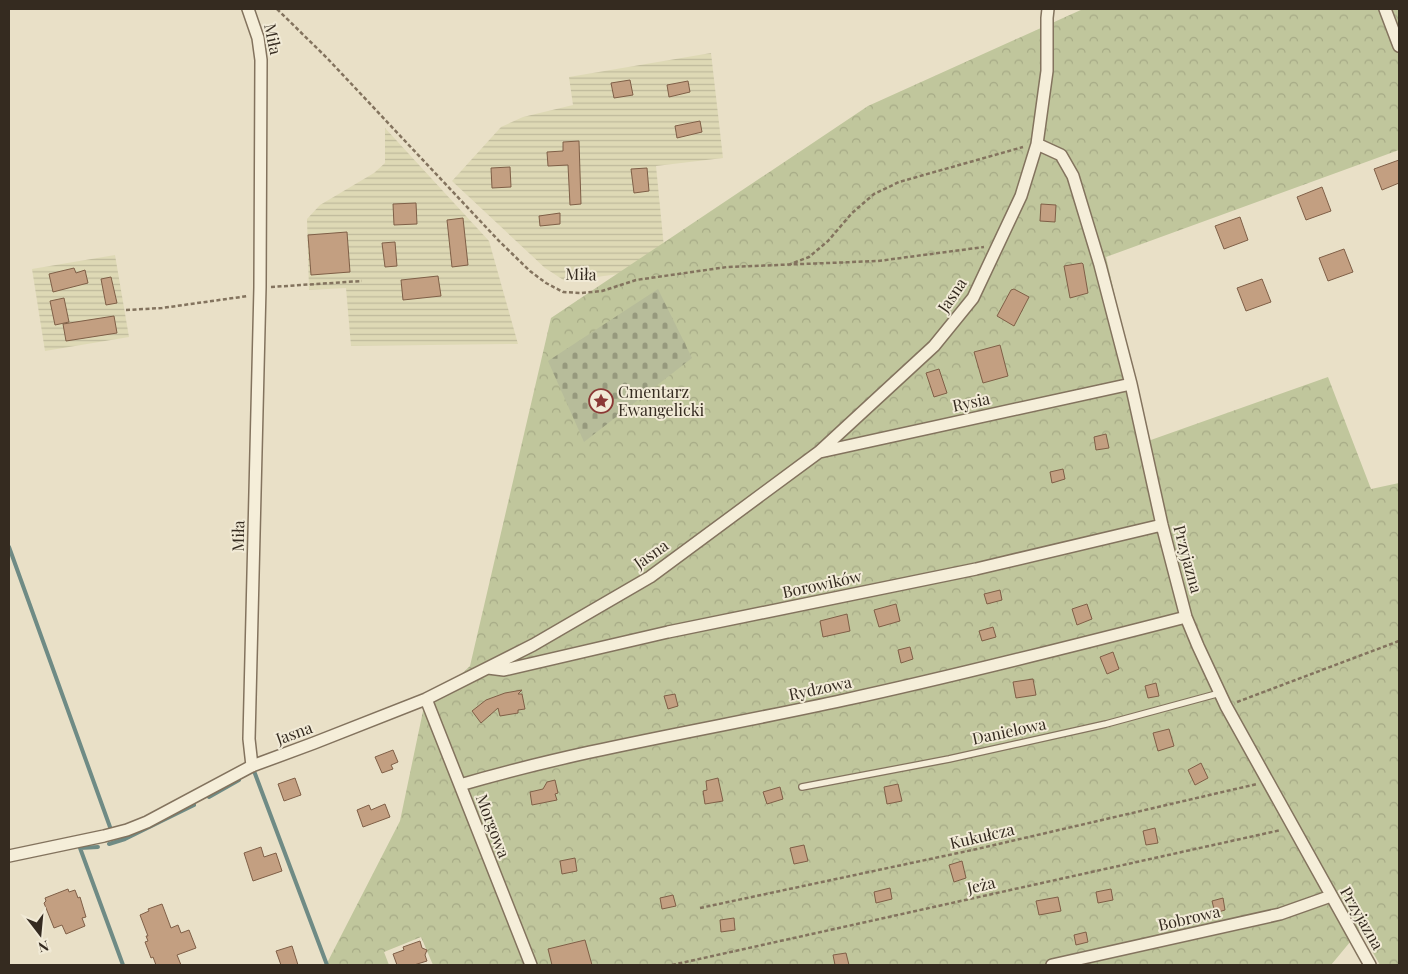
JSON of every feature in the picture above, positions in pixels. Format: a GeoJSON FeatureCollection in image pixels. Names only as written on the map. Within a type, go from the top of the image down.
{"type":"FeatureCollection","features":[{"type":"Feature","properties":{"kind":"street","name":"Miła"},"geometry":{"type":"LineString","coordinates":[[248,9],[258,38],[262,60],[250,730],[252,766]]}},
{"type":"Feature","properties":{"kind":"street","name":"Jasna"},"geometry":{"type":"LineString","coordinates":[[9,856],[127,830],[147,822],[252,766],[426,699],[533,645],[650,576],[819,452],[934,346],[973,298],[1021,196],[1037,144],[1047,70],[1048,9]]}},
{"type":"Feature","properties":{"kind":"street"},"geometry":{"type":"LineString","coordinates":[[1385,9],[1399,46]]}},
{"type":"Feature","properties":{"kind":"street","name":"Przyjazna"},"geometry":{"type":"LineString","coordinates":[[1037,144],[1061,155],[1073,176],[1100,265],[1131,384],[1162,525],[1186,617],[1226,706],[1370,965]]}},
{"type":"Feature","properties":{"kind":"street","name":"Rysia"},"geometry":{"type":"LineString","coordinates":[[819,452],[1131,384]]}},
{"type":"Feature","properties":{"kind":"street","name":"Borowików"},"geometry":{"type":"LineString","coordinates":[[488,668],[504,670],[668,632],[976,569],[1162,525]]}},
{"type":"Feature","properties":{"kind":"street","name":"Rydzowa"},"geometry":{"type":"LineString","coordinates":[[460,784],[656,737],[843,700],[1017,660],[1186,617]]}},
{"type":"Feature","properties":{"kind":"street","name":"Morgowa"},"geometry":{"type":"LineString","coordinates":[[426,699],[530,965]]}},
{"type":"Feature","properties":{"kind":"street","name":"Bobrowa"},"geometry":{"type":"LineString","coordinates":[[1052,965],[1280,914],[1331,896]]}},
{"type":"Feature","properties":{"kind":"lane","name":"Danielowa"},"geometry":{"type":"LineString","coordinates":[[802,787],[1106,724],[1220,693]]}},
{"type":"Feature","properties":{"kind":"path","name":"Miła"},"geometry":{"type":"LineString","coordinates":[[277,9],[340,72],[500,242],[546,283],[563,292],[602,291],[636,280],[727,267],[878,261],[997,245]]}},
{"type":"Feature","properties":{"kind":"path"},"geometry":{"type":"LineString","coordinates":[[785,266],[809,257],[828,242],[852,213],[874,194],[899,182],[1037,144]]}},
{"type":"Feature","properties":{"kind":"path"},"geometry":{"type":"LineString","coordinates":[[126,310],[162,308],[259,291],[362,281]]}},
{"type":"Feature","properties":{"kind":"path"},"geometry":{"type":"LineString","coordinates":[[1226,706],[1399,641]]}},
{"type":"Feature","properties":{"kind":"path","name":"Kukułcza"},"geometry":{"type":"LineString","coordinates":[[700,908],[977,850],[1268,781]]}},
{"type":"Feature","properties":{"kind":"path","name":"Jeża"},"geometry":{"type":"LineString","coordinates":[[672,965],[1294,826]]}},
{"type":"Feature","properties":{"kind":"shaded area"},"geometry":{"type":"Polygon","coordinates":[[[711,53],[723,158],[656,166],[666,268],[565,281],[545,268],[452,181],[501,127],[523,117],[573,105],[569,77],[711,53]]]}},
{"type":"Feature","properties":{"kind":"shaded area"},"geometry":{"type":"Polygon","coordinates":[[[385,128],[489,241],[518,344],[351,346],[346,288],[309,290],[307,219],[320,205],[374,173],[385,163],[385,128]]]}},
{"type":"Feature","properties":{"kind":"shaded area"},"geometry":{"type":"Polygon","coordinates":[[[115,255],[129,337],[45,351],[32,269],[115,255]]]}},
{"type":"Feature","properties":{"kind":"green space"},"geometry":{"type":"Polygon","coordinates":[[[1083,9],[1399,9],[1399,150],[1106,257],[1148,441],[1328,377],[1371,489],[1399,483],[1399,965],[1380,965],[1360,930],[1331,965],[433,965],[421,937],[384,952],[389,965],[326,965],[400,821],[423,711],[470,666],[551,318],[868,106],[1083,9]]]}},
{"type":"Feature","properties":{"kind":"green space","name":"Cmentarz Ewangelicki"},"geometry":{"type":"Polygon","coordinates":[[[658,289],[692,358],[584,442],[548,361],[658,289]]]}},
{"type":"Feature","properties":{"kind":"building"},"geometry":{"type":"Polygon","coordinates":[[[630,80],[633,95],[614,98],[611,83],[630,80]]]}},
{"type":"Feature","properties":{"kind":"building"},"geometry":{"type":"Polygon","coordinates":[[[688,81],[690,92],[669,97],[667,85],[688,81]]]}},
{"type":"Feature","properties":{"kind":"building"},"geometry":{"type":"Polygon","coordinates":[[[700,121],[702,132],[677,138],[675,126],[700,121]]]}},
{"type":"Feature","properties":{"kind":"building"},"geometry":{"type":"Polygon","coordinates":[[[579,141],[581,204],[570,205],[568,165],[548,166],[547,152],[563,151],[563,142],[579,141]]]}},
{"type":"Feature","properties":{"kind":"building"},"geometry":{"type":"Polygon","coordinates":[[[1399,160],[1399,183],[1382,190],[1374,169],[1399,160]]]}},
{"type":"Feature","properties":{"kind":"building"},"geometry":{"type":"Polygon","coordinates":[[[510,167],[511,187],[492,188],[491,168],[510,167]]]}},
{"type":"Feature","properties":{"kind":"building"},"geometry":{"type":"Polygon","coordinates":[[[647,168],[649,191],[634,193],[631,169],[647,168]]]}},
{"type":"Feature","properties":{"kind":"building"},"geometry":{"type":"Polygon","coordinates":[[[1322,187],[1331,211],[1306,220],[1297,197],[1322,187]]]}},
{"type":"Feature","properties":{"kind":"building"},"geometry":{"type":"Polygon","coordinates":[[[416,203],[417,224],[394,225],[393,204],[416,203]]]}},
{"type":"Feature","properties":{"kind":"building"},"geometry":{"type":"Polygon","coordinates":[[[1041,204],[1056,205],[1055,222],[1040,221],[1041,204]]]}},
{"type":"Feature","properties":{"kind":"building"},"geometry":{"type":"Polygon","coordinates":[[[560,213],[560,224],[540,226],[539,216],[560,213]]]}},
{"type":"Feature","properties":{"kind":"building"},"geometry":{"type":"Polygon","coordinates":[[[1240,217],[1248,240],[1224,249],[1215,226],[1240,217]]]}},
{"type":"Feature","properties":{"kind":"building"},"geometry":{"type":"Polygon","coordinates":[[[463,218],[468,265],[452,267],[447,220],[463,218]]]}},
{"type":"Feature","properties":{"kind":"building"},"geometry":{"type":"Polygon","coordinates":[[[347,232],[350,272],[311,275],[308,235],[347,232]]]}},
{"type":"Feature","properties":{"kind":"building"},"geometry":{"type":"Polygon","coordinates":[[[395,242],[397,266],[385,267],[382,243],[395,242]]]}},
{"type":"Feature","properties":{"kind":"building"},"geometry":{"type":"Polygon","coordinates":[[[1344,249],[1353,272],[1328,281],[1319,258],[1344,249]]]}},
{"type":"Feature","properties":{"kind":"building"},"geometry":{"type":"Polygon","coordinates":[[[1082,263],[1088,293],[1070,298],[1064,266],[1082,263]]]}},
{"type":"Feature","properties":{"kind":"building"},"geometry":{"type":"Polygon","coordinates":[[[74,268],[76,273],[85,270],[88,283],[53,292],[49,274],[74,268]]]}},
{"type":"Feature","properties":{"kind":"building"},"geometry":{"type":"Polygon","coordinates":[[[438,276],[441,296],[403,300],[401,280],[438,276]]]}},
{"type":"Feature","properties":{"kind":"building"},"geometry":{"type":"Polygon","coordinates":[[[111,277],[117,303],[106,305],[101,279],[111,277]]]}},
{"type":"Feature","properties":{"kind":"building"},"geometry":{"type":"Polygon","coordinates":[[[1262,279],[1271,302],[1246,311],[1237,288],[1262,279]]]}},
{"type":"Feature","properties":{"kind":"building"},"geometry":{"type":"Polygon","coordinates":[[[1014,289],[1029,297],[1014,326],[997,316],[1011,290],[1014,289]]]}},
{"type":"Feature","properties":{"kind":"building"},"geometry":{"type":"Polygon","coordinates":[[[64,298],[69,322],[55,325],[50,301],[64,298]]]}},
{"type":"Feature","properties":{"kind":"building"},"geometry":{"type":"Polygon","coordinates":[[[114,316],[117,333],[66,341],[63,324],[114,316]]]}},
{"type":"Feature","properties":{"kind":"building"},"geometry":{"type":"Polygon","coordinates":[[[1000,345],[1008,376],[983,383],[974,352],[1000,345]]]}},
{"type":"Feature","properties":{"kind":"building"},"geometry":{"type":"Polygon","coordinates":[[[939,369],[947,393],[934,397],[926,373],[939,369]]]}},
{"type":"Feature","properties":{"kind":"building"},"geometry":{"type":"Polygon","coordinates":[[[1106,434],[1109,448],[1096,450],[1094,437],[1106,434]]]}},
{"type":"Feature","properties":{"kind":"building"},"geometry":{"type":"Polygon","coordinates":[[[1063,469],[1065,479],[1052,483],[1050,472],[1063,469]]]}},
{"type":"Feature","properties":{"kind":"building"},"geometry":{"type":"Polygon","coordinates":[[[1000,590],[1002,600],[987,604],[984,594],[1000,590]]]}},
{"type":"Feature","properties":{"kind":"building"},"geometry":{"type":"Polygon","coordinates":[[[896,604],[900,621],[879,627],[874,610],[896,604]]]}},
{"type":"Feature","properties":{"kind":"building"},"geometry":{"type":"Polygon","coordinates":[[[1087,604],[1092,619],[1077,625],[1072,609],[1087,604]]]}},
{"type":"Feature","properties":{"kind":"building"},"geometry":{"type":"Polygon","coordinates":[[[847,614],[850,631],[823,637],[820,621],[847,614]]]}},
{"type":"Feature","properties":{"kind":"building"},"geometry":{"type":"Polygon","coordinates":[[[993,627],[996,637],[982,641],[979,631],[993,627]]]}},
{"type":"Feature","properties":{"kind":"building"},"geometry":{"type":"Polygon","coordinates":[[[910,647],[913,659],[901,663],[898,650],[910,647]]]}},
{"type":"Feature","properties":{"kind":"building"},"geometry":{"type":"Polygon","coordinates":[[[1113,652],[1119,669],[1107,674],[1100,657],[1113,652]]]}},
{"type":"Feature","properties":{"kind":"building"},"geometry":{"type":"Polygon","coordinates":[[[1033,679],[1036,695],[1016,698],[1013,682],[1033,679]]]}},
{"type":"Feature","properties":{"kind":"building"},"geometry":{"type":"Polygon","coordinates":[[[1156,683],[1159,696],[1148,698],[1145,686],[1156,683]]]}},
{"type":"Feature","properties":{"kind":"building"},"geometry":{"type":"Polygon","coordinates":[[[522,690],[518,694],[522,694],[525,709],[518,710],[518,713],[500,716],[498,708],[481,723],[472,711],[486,700],[505,693],[522,690]]]}},
{"type":"Feature","properties":{"kind":"building"},"geometry":{"type":"Polygon","coordinates":[[[675,694],[678,706],[668,709],[664,696],[675,694]]]}},
{"type":"Feature","properties":{"kind":"building"},"geometry":{"type":"Polygon","coordinates":[[[1169,729],[1174,746],[1158,751],[1153,733],[1169,729]]]}},
{"type":"Feature","properties":{"kind":"building"},"geometry":{"type":"Polygon","coordinates":[[[393,750],[398,762],[391,765],[393,769],[382,773],[375,757],[393,750]]]}},
{"type":"Feature","properties":{"kind":"building"},"geometry":{"type":"Polygon","coordinates":[[[1201,763],[1208,778],[1195,785],[1188,770],[1201,763]]]}},
{"type":"Feature","properties":{"kind":"building"},"geometry":{"type":"Polygon","coordinates":[[[295,778],[301,795],[284,801],[278,784],[295,778]]]}},
{"type":"Feature","properties":{"kind":"building"},"geometry":{"type":"Polygon","coordinates":[[[718,778],[723,801],[705,804],[703,791],[707,790],[706,781],[718,778]]]}},
{"type":"Feature","properties":{"kind":"building"},"geometry":{"type":"Polygon","coordinates":[[[555,780],[558,793],[555,794],[557,800],[532,805],[530,792],[543,789],[547,782],[555,780]]]}},
{"type":"Feature","properties":{"kind":"building"},"geometry":{"type":"Polygon","coordinates":[[[898,784],[902,801],[887,804],[884,787],[898,784]]]}},
{"type":"Feature","properties":{"kind":"building"},"geometry":{"type":"Polygon","coordinates":[[[780,787],[783,799],[767,804],[763,792],[780,787]]]}},
{"type":"Feature","properties":{"kind":"building"},"geometry":{"type":"Polygon","coordinates":[[[385,804],[390,817],[363,827],[357,810],[369,805],[371,810],[385,804]]]}},
{"type":"Feature","properties":{"kind":"building"},"geometry":{"type":"Polygon","coordinates":[[[1155,828],[1158,843],[1146,845],[1143,831],[1155,828]]]}},
{"type":"Feature","properties":{"kind":"building"},"geometry":{"type":"Polygon","coordinates":[[[804,845],[808,861],[794,864],[790,848],[804,845]]]}},
{"type":"Feature","properties":{"kind":"building"},"geometry":{"type":"Polygon","coordinates":[[[261,847],[264,857],[276,853],[282,871],[253,881],[244,853],[261,847]]]}},
{"type":"Feature","properties":{"kind":"building"},"geometry":{"type":"Polygon","coordinates":[[[575,858],[577,871],[562,874],[560,861],[575,858]]]}},
{"type":"Feature","properties":{"kind":"building"},"geometry":{"type":"Polygon","coordinates":[[[962,861],[966,878],[954,882],[949,865],[962,861]]]}},
{"type":"Feature","properties":{"kind":"building"},"geometry":{"type":"Polygon","coordinates":[[[890,888],[892,899],[876,903],[874,892],[890,888]]]}},
{"type":"Feature","properties":{"kind":"building"},"geometry":{"type":"Polygon","coordinates":[[[68,889],[69,892],[75,890],[78,898],[80,897],[86,917],[82,918],[85,926],[66,934],[62,925],[54,928],[44,903],[46,901],[45,898],[68,889]]]}},
{"type":"Feature","properties":{"kind":"building"},"geometry":{"type":"Polygon","coordinates":[[[1111,889],[1113,900],[1098,903],[1096,892],[1111,889]]]}},
{"type":"Feature","properties":{"kind":"building"},"geometry":{"type":"Polygon","coordinates":[[[673,895],[676,906],[662,909],[660,898],[673,895]]]}},
{"type":"Feature","properties":{"kind":"building"},"geometry":{"type":"Polygon","coordinates":[[[1058,897],[1061,911],[1039,915],[1036,901],[1058,897]]]}},
{"type":"Feature","properties":{"kind":"building"},"geometry":{"type":"Polygon","coordinates":[[[1223,898],[1225,910],[1215,913],[1212,901],[1223,898]]]}},
{"type":"Feature","properties":{"kind":"building"},"geometry":{"type":"Polygon","coordinates":[[[162,904],[171,928],[178,925],[181,933],[189,930],[196,948],[177,955],[181,965],[156,965],[145,942],[148,941],[146,936],[148,936],[140,915],[149,911],[148,909],[162,904]]]}},
{"type":"Feature","properties":{"kind":"building"},"geometry":{"type":"Polygon","coordinates":[[[734,918],[735,930],[721,932],[720,920],[734,918]]]}},
{"type":"Feature","properties":{"kind":"building"},"geometry":{"type":"Polygon","coordinates":[[[1086,932],[1088,942],[1076,945],[1074,935],[1086,932]]]}},
{"type":"Feature","properties":{"kind":"building"},"geometry":{"type":"Polygon","coordinates":[[[585,940],[592,965],[552,965],[548,949],[585,940]]]}},
{"type":"Feature","properties":{"kind":"building"},"geometry":{"type":"Polygon","coordinates":[[[420,941],[422,948],[427,950],[425,955],[427,961],[414,965],[397,965],[393,954],[404,950],[403,947],[420,941]]]}},
{"type":"Feature","properties":{"kind":"building"},"geometry":{"type":"Polygon","coordinates":[[[292,946],[298,965],[281,965],[276,951],[292,946]]]}},
{"type":"Feature","properties":{"kind":"building"},"geometry":{"type":"Polygon","coordinates":[[[846,953],[849,965],[835,965],[833,955],[846,953]]]}},
{"type":"Feature","properties":{"kind":"waterway"},"geometry":{"type":"LineString","coordinates":[[9,547],[110,827]]}},
{"type":"Feature","properties":{"kind":"waterway"},"geometry":{"type":"LineString","coordinates":[[254,771],[327,965]]}},
{"type":"Feature","properties":{"kind":"waterway"},"geometry":{"type":"LineString","coordinates":[[209,797],[239,780]]}},
{"type":"Feature","properties":{"kind":"waterway"},"geometry":{"type":"LineString","coordinates":[[109,844],[125,839],[194,805]]}},
{"type":"Feature","properties":{"kind":"waterway"},"geometry":{"type":"LineString","coordinates":[[98,847],[80,848],[123,965]]}},
{"type":"Feature","properties":{"kind":"place","name":"Cmentarz Ewangelicki"},"geometry":{"type":"Point","coordinates":[601,401]}}]}
